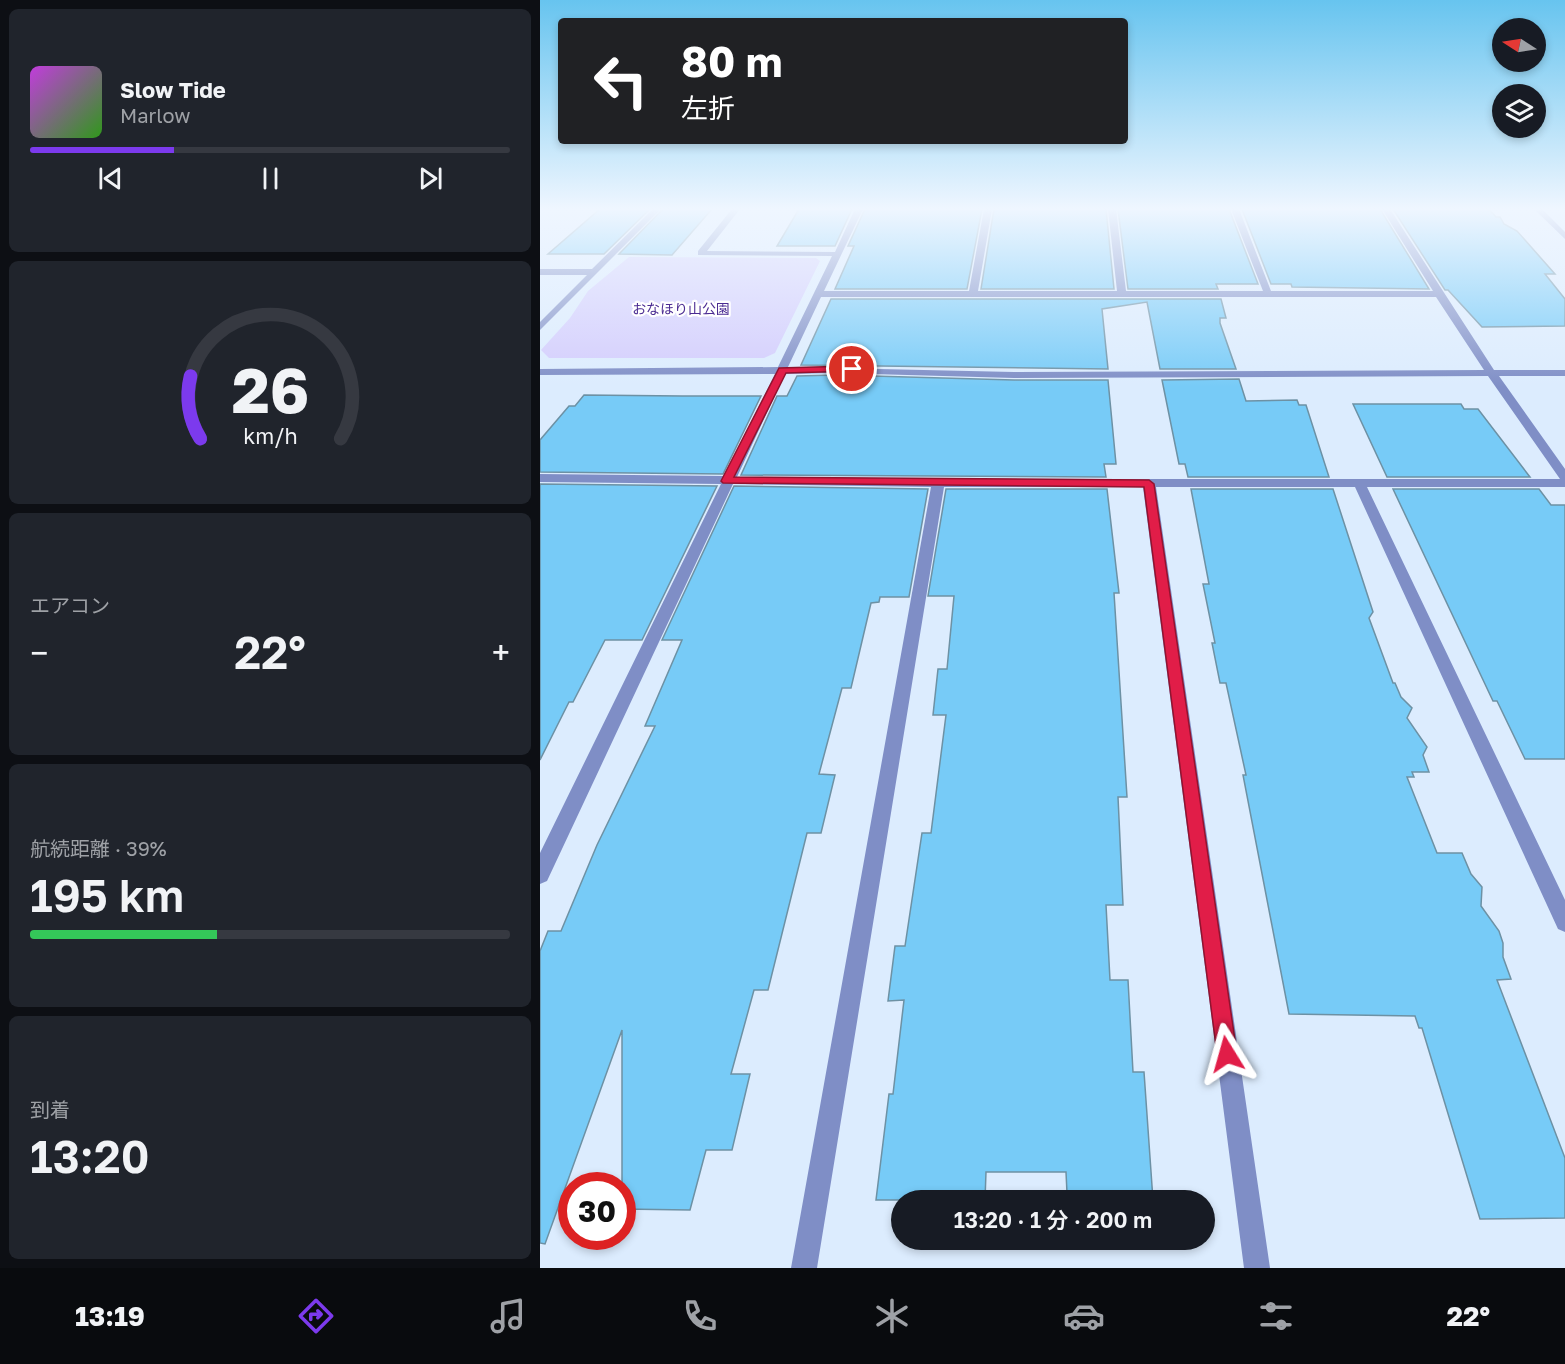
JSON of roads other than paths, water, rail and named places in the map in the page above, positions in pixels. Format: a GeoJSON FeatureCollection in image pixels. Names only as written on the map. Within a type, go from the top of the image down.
{"type":"FeatureCollection","features":[{"type":"Feature","properties":{"kind":"street"},"geometry":{"type":"LineString","coordinates":[[540,327],[598,268]]}},
{"type":"Feature","properties":{"kind":"street"},"geometry":{"type":"LineString","coordinates":[[540,874],[830,268]]}},
{"type":"Feature","properties":{"kind":"street"},"geometry":{"type":"LineString","coordinates":[[974,294],[978,268]]}},
{"type":"Feature","properties":{"kind":"street"},"geometry":{"type":"LineString","coordinates":[[1119,268],[1122,294]]}},
{"type":"Feature","properties":{"kind":"street"},"geometry":{"type":"LineString","coordinates":[[1258,268],[1268,294]]}},
{"type":"Feature","properties":{"kind":"street"},"geometry":{"type":"LineString","coordinates":[[1421,268],[1489,373],[1565,478]]}},
{"type":"Feature","properties":{"kind":"street"},"geometry":{"type":"LineString","coordinates":[[540,272],[594,272]]}},
{"type":"Feature","properties":{"kind":"street"},"geometry":{"type":"LineString","coordinates":[[818,294],[1436,294]]}},
{"type":"Feature","properties":{"kind":"street"},"geometry":{"type":"LineString","coordinates":[[540,372],[928,370],[1014,375],[1565,373]]}},
{"type":"Feature","properties":{"kind":"street"},"geometry":{"type":"LineString","coordinates":[[540,478],[939,483],[1565,483]]}},
{"type":"Feature","properties":{"kind":"street"},"geometry":{"type":"LineString","coordinates":[[804,1268],[939,483]]}},
{"type":"Feature","properties":{"kind":"street"},"geometry":{"type":"LineString","coordinates":[[1359,483],[1565,922]]}},
{"type":"Feature","properties":{"kind":"street"},"geometry":{"type":"LineString","coordinates":[[1149,484],[1257,1268]]}},
{"type":"Feature","properties":{"kind":"park label","name":"おなほり山公園"},"geometry":{"type":"Point","coordinates":[681,308]}}]}
